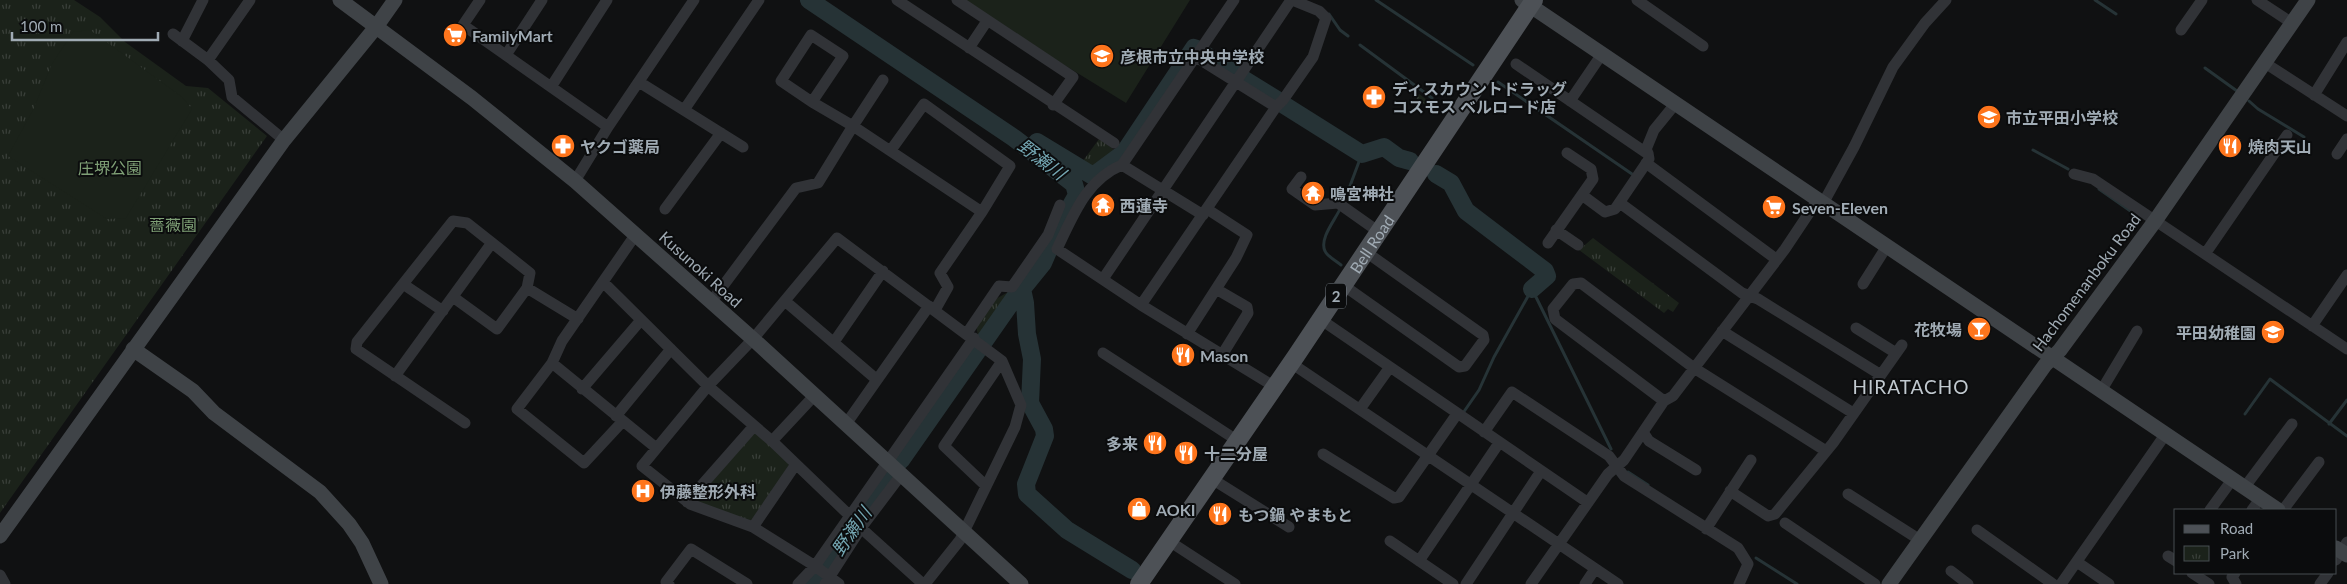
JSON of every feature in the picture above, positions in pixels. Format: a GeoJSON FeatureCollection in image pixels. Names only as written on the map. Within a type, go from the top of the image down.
{"type":"FeatureCollection","features":[{"type":"Feature","properties":{"kind":"main road","name":"Bell Road"},"geometry":{"type":"LineString","coordinates":[[1139,584],[1366,252],[1529,2]]}},
{"type":"Feature","properties":{"kind":"street"},"geometry":{"type":"LineString","coordinates":[[203,0],[177,38],[208,60],[229,80],[232,97],[284,140]]}},
{"type":"Feature","properties":{"kind":"street"},"geometry":{"type":"LineString","coordinates":[[208,60],[250,0]]}},
{"type":"Feature","properties":{"kind":"street","name":"Kusunoki Road"},"geometry":{"type":"LineString","coordinates":[[340,0],[472,98],[575,181],[753,339],[1021,584]]}},
{"type":"Feature","properties":{"kind":"street"},"geometry":{"type":"LineString","coordinates":[[0,536],[284,140],[376,27],[395,0]]}},
{"type":"Feature","properties":{"kind":"street"},"geometry":{"type":"LineString","coordinates":[[480,0],[463,25],[608,127]]}},
{"type":"Feature","properties":{"kind":"street"},"geometry":{"type":"LineString","coordinates":[[506,55],[542,0]]}},
{"type":"Feature","properties":{"kind":"street"},"geometry":{"type":"LineString","coordinates":[[551,87],[607,0]]}},
{"type":"Feature","properties":{"kind":"street"},"geometry":{"type":"LineString","coordinates":[[575,181],[608,127],[694,0]]}},
{"type":"Feature","properties":{"kind":"street"},"geometry":{"type":"LineString","coordinates":[[684,110],[759,0]]}},
{"type":"Feature","properties":{"kind":"street"},"geometry":{"type":"LineString","coordinates":[[897,0],[1053,105],[1065,110],[1114,143]]}},
{"type":"Feature","properties":{"kind":"street"},"geometry":{"type":"LineString","coordinates":[[957,0],[1073,77],[1053,105]]}},
{"type":"Feature","properties":{"kind":"street"},"geometry":{"type":"LineString","coordinates":[[1234,0],[1122,164],[1090,186],[1078,205],[1057,249],[1141,305],[1274,387]]}},
{"type":"Feature","properties":{"kind":"street"},"geometry":{"type":"LineString","coordinates":[[1103,279],[1292,0],[1319,11],[1326,18],[1313,58],[1276,107],[1141,305]]}},
{"type":"Feature","properties":{"kind":"street"},"geometry":{"type":"LineString","coordinates":[[1637,0],[1703,46]]}},
{"type":"Feature","properties":{"kind":"street"},"geometry":{"type":"LineString","coordinates":[[1531,584],[1608,474],[1624,460],[1664,401],[1673,396],[1750,295],[1813,207],[1826,198],[1854,147],[1893,67],[1924,24],[1946,0]]}},
{"type":"Feature","properties":{"kind":"street"},"geometry":{"type":"LineString","coordinates":[[2181,30],[2202,0]]}},
{"type":"Feature","properties":{"kind":"street"},"geometry":{"type":"LineString","coordinates":[[2257,0],[2292,23]]}},
{"type":"Feature","properties":{"kind":"street","name":"Hachomenanboku Road"},"geometry":{"type":"LineString","coordinates":[[1889,584],[2044,365],[2052,358],[2155,221],[2308,0]]}},
{"type":"Feature","properties":{"kind":"street"},"geometry":{"type":"LineString","coordinates":[[1529,2],[1602,54],[2238,484],[2256,504],[2274,509]]}},
{"type":"Feature","properties":{"kind":"street"},"geometry":{"type":"LineString","coordinates":[[969,48],[988,20]]}},
{"type":"Feature","properties":{"kind":"street"},"geometry":{"type":"LineString","coordinates":[[812,102],[842,56],[811,35],[781,80],[812,102],[891,150],[982,212]]}},
{"type":"Feature","properties":{"kind":"street"},"geometry":{"type":"LineString","coordinates":[[2314,94],[2347,42]]}},
{"type":"Feature","properties":{"kind":"street"},"geometry":{"type":"LineString","coordinates":[[1570,101],[1602,54]]}},
{"type":"Feature","properties":{"kind":"street"},"geometry":{"type":"LineString","coordinates":[[1196,57],[1276,107]]}},
{"type":"Feature","properties":{"kind":"street"},"geometry":{"type":"LineString","coordinates":[[2265,63],[2347,116]]}},
{"type":"Feature","properties":{"kind":"street"},"geometry":{"type":"LineString","coordinates":[[1516,64],[1570,101],[1645,157],[1776,259]]}},
{"type":"Feature","properties":{"kind":"street"},"geometry":{"type":"LineString","coordinates":[[711,302],[796,188],[818,183],[883,80]]}},
{"type":"Feature","properties":{"kind":"street"},"geometry":{"type":"LineString","coordinates":[[639,82],[743,147]]}},
{"type":"Feature","properties":{"kind":"street"},"geometry":{"type":"LineString","coordinates":[[1582,195],[1605,212],[1615,209],[1645,157],[1654,130],[1676,103]]}},
{"type":"Feature","properties":{"kind":"street"},"geometry":{"type":"LineString","coordinates":[[846,424],[876,379],[948,287],[940,272],[982,212],[1010,166],[924,104],[891,150]]}},
{"type":"Feature","properties":{"kind":"street"},"geometry":{"type":"LineString","coordinates":[[665,209],[721,133]]}},
{"type":"Feature","properties":{"kind":"street"},"geometry":{"type":"LineString","coordinates":[[2205,254],[2287,135]]}},
{"type":"Feature","properties":{"kind":"street"},"geometry":{"type":"LineString","coordinates":[[2337,154],[2347,139]]}},
{"type":"Feature","properties":{"kind":"street"},"geometry":{"type":"LineString","coordinates":[[1548,243],[1593,179],[1591,169],[1567,153]]}},
{"type":"Feature","properties":{"kind":"street"},"geometry":{"type":"LineString","coordinates":[[1122,164],[1163,190],[1247,235],[1236,258],[1187,334]]}},
{"type":"Feature","properties":{"kind":"street"},"geometry":{"type":"LineString","coordinates":[[2074,174],[2093,179],[2347,349]]}},
{"type":"Feature","properties":{"kind":"street"},"geometry":{"type":"LineString","coordinates":[[1301,177],[1292,189],[1314,205],[1338,203],[1379,232]]}},
{"type":"Feature","properties":{"kind":"street"},"geometry":{"type":"LineString","coordinates":[[1620,203],[1742,293],[1750,295],[1881,375]]}},
{"type":"Feature","properties":{"kind":"street"},"geometry":{"type":"LineString","coordinates":[[826,575],[849,515],[976,340],[999,286],[1012,287],[1048,236],[1060,205]]}},
{"type":"Feature","properties":{"kind":"street"},"geometry":{"type":"LineString","coordinates":[[454,297],[497,329],[527,288],[530,273],[491,244],[467,223],[453,221],[357,342],[356,349],[465,422]]}},
{"type":"Feature","properties":{"kind":"street"},"geometry":{"type":"LineString","coordinates":[[1556,230],[1578,244]]}},
{"type":"Feature","properties":{"kind":"street"},"geometry":{"type":"LineString","coordinates":[[636,234],[604,283],[562,341],[552,363],[517,409],[584,463],[671,349]]}},
{"type":"Feature","properties":{"kind":"street"},"geometry":{"type":"LineString","coordinates":[[826,575],[753,527],[686,502],[642,466],[655,447],[708,386],[753,339],[837,238],[1002,361],[1020,405],[1015,427],[985,484],[960,540],[924,584],[862,528]]}},
{"type":"Feature","properties":{"kind":"street"},"geometry":{"type":"LineString","coordinates":[[395,376],[491,244]]}},
{"type":"Feature","properties":{"kind":"street"},"geometry":{"type":"LineString","coordinates":[[1862,284],[1887,246]]}},
{"type":"Feature","properties":{"kind":"street"},"geometry":{"type":"LineString","coordinates":[[1343,285],[1460,367],[1464,366],[1484,340],[1483,335],[1366,252]]}},
{"type":"Feature","properties":{"kind":"street"},"geometry":{"type":"LineString","coordinates":[[834,342],[883,271]]}},
{"type":"Feature","properties":{"kind":"street"},"geometry":{"type":"LineString","coordinates":[[2312,326],[2347,275]]}},
{"type":"Feature","properties":{"kind":"street"},"geometry":{"type":"LineString","coordinates":[[604,283],[708,386],[772,441],[849,515]]}},
{"type":"Feature","properties":{"kind":"street"},"geometry":{"type":"LineString","coordinates":[[1664,401],[1555,319],[1553,309],[1573,284],[1582,283],[1694,368],[1826,451]]}},
{"type":"Feature","properties":{"kind":"street"},"geometry":{"type":"LineString","coordinates":[[404,284],[443,311]]}},
{"type":"Feature","properties":{"kind":"street"},"geometry":{"type":"LineString","coordinates":[[527,288],[578,319]]}},
{"type":"Feature","properties":{"kind":"street"},"geometry":{"type":"LineString","coordinates":[[1216,289],[1247,307],[1248,313],[1222,354]]}},
{"type":"Feature","properties":{"kind":"street"},"geometry":{"type":"LineString","coordinates":[[785,301],[876,379]]}},
{"type":"Feature","properties":{"kind":"street"},"geometry":{"type":"LineString","coordinates":[[1320,319],[1587,502]]}},
{"type":"Feature","properties":{"kind":"street"},"geometry":{"type":"LineString","coordinates":[[582,389],[641,320]]}},
{"type":"Feature","properties":{"kind":"street"},"geometry":{"type":"LineString","coordinates":[[1730,491],[1768,516],[1775,514],[1826,451],[1899,349],[1856,328]]}},
{"type":"Feature","properties":{"kind":"street"},"geometry":{"type":"LineString","coordinates":[[1722,331],[1853,414]]}},
{"type":"Feature","properties":{"kind":"street"},"geometry":{"type":"LineString","coordinates":[[2101,390],[2137,332]]}},
{"type":"Feature","properties":{"kind":"street"},"geometry":{"type":"LineString","coordinates":[[133,350],[193,391],[214,413],[320,492],[349,524],[362,543],[381,584]]}},
{"type":"Feature","properties":{"kind":"street"},"geometry":{"type":"LineString","coordinates":[[1103,353],[1238,441]]}},
{"type":"Feature","properties":{"kind":"street"},"geometry":{"type":"LineString","coordinates":[[985,484],[944,446],[1002,361]]}},
{"type":"Feature","properties":{"kind":"street"},"geometry":{"type":"LineString","coordinates":[[552,363],[655,447]]}},
{"type":"Feature","properties":{"kind":"street"},"geometry":{"type":"LineString","coordinates":[[1291,363],[1618,584]]}},
{"type":"Feature","properties":{"kind":"street"},"geometry":{"type":"LineString","coordinates":[[1360,409],[1390,367]]}},
{"type":"Feature","properties":{"kind":"street"},"geometry":{"type":"LineString","coordinates":[[1484,432],[1515,387],[1610,456],[1624,476],[1738,548],[1748,564],[1740,584]]}},
{"type":"Feature","properties":{"kind":"street"},"geometry":{"type":"LineString","coordinates":[[772,441],[814,396]]}},
{"type":"Feature","properties":{"kind":"street"},"geometry":{"type":"LineString","coordinates":[[1323,454],[1394,498],[1399,497],[1456,414]]}},
{"type":"Feature","properties":{"kind":"street"},"geometry":{"type":"LineString","coordinates":[[2211,509],[2238,484],[2292,424]]}},
{"type":"Feature","properties":{"kind":"street"},"geometry":{"type":"LineString","coordinates":[[686,502],[754,426]]}},
{"type":"Feature","properties":{"kind":"street"},"geometry":{"type":"LineString","coordinates":[[1643,432],[1649,441],[1696,470]]}},
{"type":"Feature","properties":{"kind":"street"},"geometry":{"type":"LineString","coordinates":[[2061,584],[2166,435]]}},
{"type":"Feature","properties":{"kind":"street"},"geometry":{"type":"LineString","coordinates":[[1419,561],[1499,443]]}},
{"type":"Feature","properties":{"kind":"street"},"geometry":{"type":"LineString","coordinates":[[1706,529],[1751,460]]}},
{"type":"Feature","properties":{"kind":"street"},"geometry":{"type":"LineString","coordinates":[[2284,509],[2319,462]]}},
{"type":"Feature","properties":{"kind":"street"},"geometry":{"type":"LineString","coordinates":[[753,527],[796,464]]}},
{"type":"Feature","properties":{"kind":"street"},"geometry":{"type":"LineString","coordinates":[[1466,584],[1541,471]]}},
{"type":"Feature","properties":{"kind":"street"},"geometry":{"type":"LineString","coordinates":[[798,584],[826,575],[901,475]]}},
{"type":"Feature","properties":{"kind":"street"},"geometry":{"type":"LineString","coordinates":[[1212,479],[1289,527]]}},
{"type":"Feature","properties":{"kind":"street"},"geometry":{"type":"LineString","coordinates":[[1848,494],[1920,540]]}},
{"type":"Feature","properties":{"kind":"street"},"geometry":{"type":"LineString","coordinates":[[1786,523],[1875,584]]}},
{"type":"Feature","properties":{"kind":"street"},"geometry":{"type":"LineString","coordinates":[[1977,530],[2053,584]]}},
{"type":"Feature","properties":{"kind":"street"},"geometry":{"type":"LineString","coordinates":[[1168,542],[1235,584]]}},
{"type":"Feature","properties":{"kind":"street"},"geometry":{"type":"LineString","coordinates":[[1390,542],[1453,584]]}},
{"type":"Feature","properties":{"kind":"street"},"geometry":{"type":"LineString","coordinates":[[669,584],[666,582],[691,549],[747,584]]}},
{"type":"Feature","properties":{"kind":"street"},"geometry":{"type":"LineString","coordinates":[[2077,562],[2108,584]]}},
{"type":"Feature","properties":{"kind":"street"},"geometry":{"type":"LineString","coordinates":[[1585,584],[1595,569]]}},
{"type":"Feature","properties":{"kind":"street"},"geometry":{"type":"LineString","coordinates":[[1951,571],[1968,584]]}},
{"type":"Feature","properties":{"kind":"street"},"geometry":{"type":"LineString","coordinates":[[2194,574],[2209,584]]}},
{"type":"Feature","properties":{"kind":"street"},"geometry":{"type":"LineString","coordinates":[[0,575],[5,584]]}},
{"type":"Feature","properties":{"kind":"green space","name":"庄堺公園"},"geometry":{"type":"Polygon","coordinates":[[[0,0],[74,0],[100,17],[125,42],[186,86],[208,88],[267,136],[0,513],[0,0]]]}},
{"type":"Feature","properties":{"kind":"green space","name":"彦根市立中央中学校"},"geometry":{"type":"Polygon","coordinates":[[[959,0],[1190,0],[1126,103],[959,0]]]}},
{"type":"Feature","properties":{"kind":"green space"},"geometry":{"type":"Polygon","coordinates":[[[90,30],[182,97],[192,109],[126,218],[107,219],[8,156],[33,110],[52,64],[73,32],[90,30]]]}},
{"type":"Feature","properties":{"kind":"green space"},"geometry":{"type":"Polygon","coordinates":[[[1419,94],[1439,109],[1436,113],[1416,98],[1419,94]]]}},
{"type":"Feature","properties":{"kind":"green space"},"geometry":{"type":"Polygon","coordinates":[[[1099,139],[1116,151],[1095,168],[1085,168],[1080,165],[1099,139]]]}},
{"type":"Feature","properties":{"kind":"green space"},"geometry":{"type":"Polygon","coordinates":[[[1593,238],[1679,303],[1673,312],[1668,309],[1664,313],[1579,250],[1593,238]]]}},
{"type":"Feature","properties":{"kind":"green space"},"geometry":{"type":"Polygon","coordinates":[[[1010,291],[1012,292],[981,337],[978,335],[976,326],[994,300],[1010,291]]]}},
{"type":"Feature","properties":{"kind":"green space"},"geometry":{"type":"Polygon","coordinates":[[[752,433],[757,433],[788,462],[789,467],[754,519],[747,521],[698,503],[697,500],[752,433]]]}},
{"type":"Feature","properties":{"kind":"waterway","name":"野瀬川"},"geometry":{"type":"LineString","coordinates":[[809,0],[1014,138],[1074,184],[1077,195],[1058,228],[1043,263],[1013,300],[901,460]]}},
{"type":"Feature","properties":{"kind":"waterway"},"geometry":{"type":"LineString","coordinates":[[1376,0],[1473,65]]}},
{"type":"Feature","properties":{"kind":"waterway"},"geometry":{"type":"LineString","coordinates":[[2095,0],[2116,14]]}},
{"type":"Feature","properties":{"kind":"waterway"},"geometry":{"type":"LineString","coordinates":[[1329,14],[1340,30],[1348,36]]}},
{"type":"Feature","properties":{"kind":"waterway"},"geometry":{"type":"LineString","coordinates":[[1360,45],[1432,98]]}},
{"type":"Feature","properties":{"kind":"waterway"},"geometry":{"type":"LineString","coordinates":[[1037,142],[1093,176],[1124,153],[1194,48],[1197,49]]}},
{"type":"Feature","properties":{"kind":"waterway"},"geometry":{"type":"LineString","coordinates":[[1204,54],[1237,75]]}},
{"type":"Feature","properties":{"kind":"waterway"},"geometry":{"type":"LineString","coordinates":[[2205,68],[2237,91]]}},
{"type":"Feature","properties":{"kind":"waterway"},"geometry":{"type":"LineString","coordinates":[[1243,79],[1277,100]]}},
{"type":"Feature","properties":{"kind":"waterway"},"geometry":{"type":"LineString","coordinates":[[1498,82],[1632,174]]}},
{"type":"Feature","properties":{"kind":"waterway"},"geometry":{"type":"LineString","coordinates":[[2249,101],[2258,109],[2304,137]]}},
{"type":"Feature","properties":{"kind":"waterway"},"geometry":{"type":"LineString","coordinates":[[1284,105],[1362,154],[1384,147],[1399,158],[1410,161]]}},
{"type":"Feature","properties":{"kind":"waterway"},"geometry":{"type":"LineString","coordinates":[[2033,150],[2068,169]]}},
{"type":"Feature","properties":{"kind":"waterway"},"geometry":{"type":"LineString","coordinates":[[1344,202],[1360,159],[1359,152]]}},
{"type":"Feature","properties":{"kind":"waterway"},"geometry":{"type":"LineString","coordinates":[[1436,174],[1451,183],[1466,211],[1545,271],[1547,276],[1532,289]]}},
{"type":"Feature","properties":{"kind":"waterway"},"geometry":{"type":"LineString","coordinates":[[2099,189],[2139,217]]}},
{"type":"Feature","properties":{"kind":"waterway"},"geometry":{"type":"LineString","coordinates":[[1340,209],[1328,230],[1324,246],[1328,255],[1341,265]]}},
{"type":"Feature","properties":{"kind":"waterway"},"geometry":{"type":"LineString","coordinates":[[1022,289],[1032,359],[1030,403],[1044,429],[1045,436],[1026,484],[1027,494],[1067,530],[1132,570]]}},
{"type":"Feature","properties":{"kind":"waterway"},"geometry":{"type":"LineString","coordinates":[[1463,413],[1479,390],[1494,357],[1532,289],[1611,449]]}},
{"type":"Feature","properties":{"kind":"waterway"},"geometry":{"type":"LineString","coordinates":[[2245,414],[2270,379],[2347,436]]}},
{"type":"Feature","properties":{"kind":"waterway"},"geometry":{"type":"LineString","coordinates":[[2329,424],[2347,400]]}},
{"type":"Feature","properties":{"kind":"waterway"},"geometry":{"type":"LineString","coordinates":[[1628,472],[1648,485]]}},
{"type":"Feature","properties":{"kind":"waterway","name":"野瀬川"},"geometry":{"type":"LineString","coordinates":[[813,584],[888,477]]}},
{"type":"Feature","properties":{"kind":"waterway"},"geometry":{"type":"LineString","coordinates":[[1756,558],[1797,584]]}},
{"type":"Feature","properties":{"kind":"place","name":"FamilyMart"},"geometry":{"type":"Point","coordinates":[455,35]}},
{"type":"Feature","properties":{"kind":"place","name":"彦根市立中央中学校"},"geometry":{"type":"Point","coordinates":[1102,56]}},
{"type":"Feature","properties":{"kind":"place","name":"ディスカウントドラッグ コスモス ベルロード店"},"geometry":{"type":"Point","coordinates":[1374,97]}},
{"type":"Feature","properties":{"kind":"place","name":"市立平田小学校"},"geometry":{"type":"Point","coordinates":[1989,117]}},
{"type":"Feature","properties":{"kind":"place","name":"ヤクゴ薬局"},"geometry":{"type":"Point","coordinates":[563,146]}},
{"type":"Feature","properties":{"kind":"place","name":"焼肉天山"},"geometry":{"type":"Point","coordinates":[2230,146]}},
{"type":"Feature","properties":{"kind":"place","name":"鳴宮神社"},"geometry":{"type":"Point","coordinates":[1313,193]}},
{"type":"Feature","properties":{"kind":"place","name":"西蓮寺"},"geometry":{"type":"Point","coordinates":[1103,205]}},
{"type":"Feature","properties":{"kind":"place","name":"Seven-Eleven"},"geometry":{"type":"Point","coordinates":[1774,207]}},
{"type":"Feature","properties":{"kind":"place","name":"花牧場"},"geometry":{"type":"Point","coordinates":[1979,329]}},
{"type":"Feature","properties":{"kind":"place","name":"平田幼稚園"},"geometry":{"type":"Point","coordinates":[2273,332]}},
{"type":"Feature","properties":{"kind":"place","name":"Mason"},"geometry":{"type":"Point","coordinates":[1183,355]}},
{"type":"Feature","properties":{"kind":"place","name":"多来"},"geometry":{"type":"Point","coordinates":[1155,443]}},
{"type":"Feature","properties":{"kind":"place","name":"十二分屋"},"geometry":{"type":"Point","coordinates":[1186,453]}},
{"type":"Feature","properties":{"kind":"place","name":"伊藤整形外科"},"geometry":{"type":"Point","coordinates":[643,491]}},
{"type":"Feature","properties":{"kind":"place","name":"AOKI"},"geometry":{"type":"Point","coordinates":[1139,509]}},
{"type":"Feature","properties":{"kind":"place","name":"もつ鍋 やまもと"},"geometry":{"type":"Point","coordinates":[1220,514]}},
{"type":"Feature","properties":{"kind":"district","name":"HIRATACHO"},"geometry":{"type":"Point","coordinates":[1911,386]}},
{"type":"Feature","properties":{"kind":"park label","name":"薔薇園"},"geometry":{"type":"Point","coordinates":[173,224]}}]}
